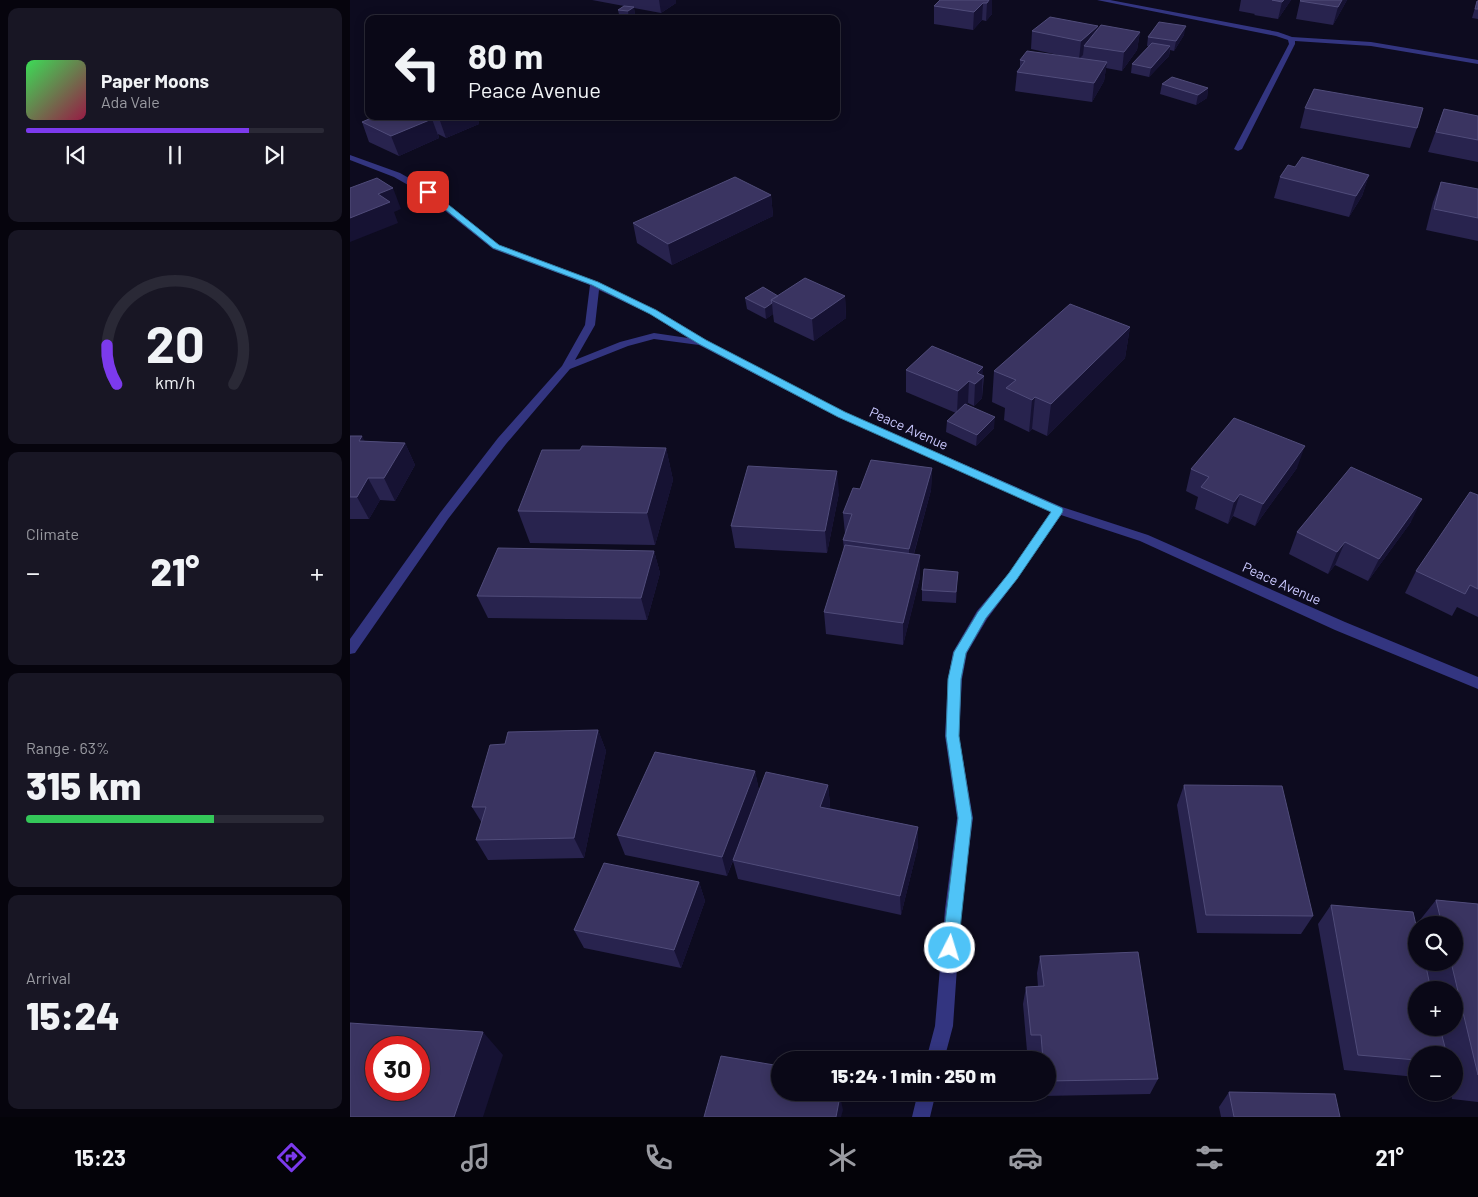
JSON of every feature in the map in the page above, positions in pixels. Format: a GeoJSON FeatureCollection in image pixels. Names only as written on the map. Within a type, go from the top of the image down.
{"type":"FeatureCollection","features":[{"type":"Feature","properties":{"kind":"street"},"geometry":{"type":"LineString","coordinates":[[1100,0],[1278,34],[1291,39],[1371,44],[1478,62]]}},
{"type":"Feature","properties":{"kind":"street"},"geometry":{"type":"LineString","coordinates":[[1238,149],[1292,44],[1291,39]]}},
{"type":"Feature","properties":{"kind":"street","name":"Peace Avenue"},"geometry":{"type":"LineString","coordinates":[[350,157],[397,175],[428,192],[496,247],[595,284],[653,312],[702,342],[842,415],[1058,510],[1144,538],[1340,626],[1478,683]]}},
{"type":"Feature","properties":{"kind":"street"},"geometry":{"type":"LineString","coordinates":[[350,649],[444,516],[502,441],[566,366],[590,325],[595,284]]}},
{"type":"Feature","properties":{"kind":"street"},"geometry":{"type":"LineString","coordinates":[[566,366],[624,344],[654,336],[702,342]]}},
{"type":"Feature","properties":{"kind":"street"},"geometry":{"type":"LineString","coordinates":[[937,1051],[944,1026],[953,909],[965,818],[952,736],[955,679],[960,652],[982,615],[1013,576],[1058,510]]}},
{"type":"Feature","properties":{"kind":"street"},"geometry":{"type":"LineString","coordinates":[[921,1117],[925,1101]]}},
{"type":"Feature","properties":{"kind":"building"},"geometry":{"type":"Polygon","coordinates":[[[940,0],[989,0],[974,12],[934,6],[940,0]]]}},
{"type":"Feature","properties":{"kind":"building"},"geometry":{"type":"Polygon","coordinates":[[[1301,0],[1342,0],[1338,7],[1301,0]]]}},
{"type":"Feature","properties":{"kind":"building"},"geometry":{"type":"Polygon","coordinates":[[[1477,1],[1478,9],[1475,9],[1477,1]]]}},
{"type":"Feature","properties":{"kind":"building"},"geometry":{"type":"Polygon","coordinates":[[[624,6],[634,7],[628,11],[618,10],[624,6]]]}},
{"type":"Feature","properties":{"kind":"building"},"geometry":{"type":"Polygon","coordinates":[[[1050,17],[1098,26],[1081,41],[1032,31],[1050,17]]]}},
{"type":"Feature","properties":{"kind":"building"},"geometry":{"type":"Polygon","coordinates":[[[1159,22],[1186,26],[1176,41],[1148,37],[1159,22]]]}},
{"type":"Feature","properties":{"kind":"building"},"geometry":{"type":"Polygon","coordinates":[[[1101,25],[1140,32],[1124,52],[1084,46],[1101,25]]]}},
{"type":"Feature","properties":{"kind":"building"},"geometry":{"type":"Polygon","coordinates":[[[1152,43],[1170,46],[1151,68],[1132,64],[1152,43]]]}},
{"type":"Feature","properties":{"kind":"building"},"geometry":{"type":"Polygon","coordinates":[[[1027,51],[1107,62],[1094,83],[1017,72],[1025,61],[1020,60],[1027,51]]]}},
{"type":"Feature","properties":{"kind":"building"},"geometry":{"type":"Polygon","coordinates":[[[1172,77],[1208,88],[1198,95],[1162,84],[1172,77]]]}},
{"type":"Feature","properties":{"kind":"building"},"geometry":{"type":"Polygon","coordinates":[[[1314,89],[1423,108],[1417,128],[1305,108],[1314,89]]]}},
{"type":"Feature","properties":{"kind":"building"},"geometry":{"type":"Polygon","coordinates":[[[1444,109],[1478,116],[1478,140],[1436,132],[1444,109]]]}},
{"type":"Feature","properties":{"kind":"building"},"geometry":{"type":"Polygon","coordinates":[[[367,120],[430,120],[391,136],[362,122],[367,120]]]}},
{"type":"Feature","properties":{"kind":"building"},"geometry":{"type":"Polygon","coordinates":[[[1302,157],[1369,175],[1356,196],[1280,177],[1288,165],[1295,167],[1302,157]]]}},
{"type":"Feature","properties":{"kind":"building"},"geometry":{"type":"Polygon","coordinates":[[[735,177],[771,195],[668,244],[633,223],[735,177]]]}},
{"type":"Feature","properties":{"kind":"building"},"geometry":{"type":"Polygon","coordinates":[[[377,178],[393,188],[378,194],[390,202],[350,218],[350,188],[377,178]]]}},
{"type":"Feature","properties":{"kind":"building"},"geometry":{"type":"Polygon","coordinates":[[[1441,182],[1478,189],[1478,218],[1434,209],[1441,182]]]}},
{"type":"Feature","properties":{"kind":"building"},"geometry":{"type":"Polygon","coordinates":[[[805,278],[845,296],[812,319],[771,300],[805,278]]]}},
{"type":"Feature","properties":{"kind":"building"},"geometry":{"type":"Polygon","coordinates":[[[763,287],[778,296],[771,300],[772,303],[765,308],[745,298],[763,287]]]}},
{"type":"Feature","properties":{"kind":"building"},"geometry":{"type":"Polygon","coordinates":[[[1070,304],[1130,327],[1051,404],[1035,397],[1032,400],[1006,388],[1016,380],[994,371],[1070,304]]]}},
{"type":"Feature","properties":{"kind":"building"},"geometry":{"type":"Polygon","coordinates":[[[932,346],[983,367],[977,373],[984,376],[975,384],[969,381],[958,391],[906,370],[932,346]]]}},
{"type":"Feature","properties":{"kind":"building"},"geometry":{"type":"Polygon","coordinates":[[[965,404],[995,417],[977,435],[947,421],[965,404]]]}},
{"type":"Feature","properties":{"kind":"building"},"geometry":{"type":"Polygon","coordinates":[[[1234,418],[1305,446],[1263,504],[1240,494],[1234,502],[1201,487],[1209,477],[1191,469],[1234,418]]]}},
{"type":"Feature","properties":{"kind":"building"},"geometry":{"type":"Polygon","coordinates":[[[350,436],[362,436],[359,441],[405,443],[384,478],[368,478],[357,497],[350,497],[350,436]]]}},
{"type":"Feature","properties":{"kind":"building"},"geometry":{"type":"Polygon","coordinates":[[[582,446],[666,448],[647,513],[518,511],[542,450],[580,450],[582,446]]]}},
{"type":"Feature","properties":{"kind":"building"},"geometry":{"type":"Polygon","coordinates":[[[871,460],[932,468],[909,549],[843,540],[852,514],[843,513],[853,488],[860,489],[871,460]]]}},
{"type":"Feature","properties":{"kind":"building"},"geometry":{"type":"Polygon","coordinates":[[[748,466],[837,471],[825,531],[731,526],[748,466]]]}},
{"type":"Feature","properties":{"kind":"building"},"geometry":{"type":"Polygon","coordinates":[[[1351,467],[1422,499],[1379,559],[1345,542],[1337,552],[1297,532],[1351,467]]]}},
{"type":"Feature","properties":{"kind":"building"},"geometry":{"type":"Polygon","coordinates":[[[1470,492],[1478,495],[1478,589],[1470,585],[1465,594],[1416,571],[1470,492]]]}},
{"type":"Feature","properties":{"kind":"building"},"geometry":{"type":"Polygon","coordinates":[[[845,545],[920,555],[903,623],[824,612],[845,545]]]}},
{"type":"Feature","properties":{"kind":"building"},"geometry":{"type":"Polygon","coordinates":[[[498,548],[654,551],[641,598],[477,596],[498,548]]]}},
{"type":"Feature","properties":{"kind":"building"},"geometry":{"type":"Polygon","coordinates":[[[924,569],[958,572],[956,592],[922,590],[924,569]]]}},
{"type":"Feature","properties":{"kind":"building"},"geometry":{"type":"Polygon","coordinates":[[[598,730],[574,838],[476,840],[486,807],[472,807],[490,745],[505,744],[508,732],[598,730]]]}},
{"type":"Feature","properties":{"kind":"building"},"geometry":{"type":"Polygon","coordinates":[[[655,752],[755,771],[722,857],[617,835],[655,752]]]}},
{"type":"Feature","properties":{"kind":"building"},"geometry":{"type":"Polygon","coordinates":[[[766,772],[828,785],[820,807],[918,827],[900,896],[733,860],[766,772]]]}},
{"type":"Feature","properties":{"kind":"building"},"geometry":{"type":"Polygon","coordinates":[[[1184,785],[1282,786],[1313,916],[1206,915],[1184,785]]]}},
{"type":"Feature","properties":{"kind":"building"},"geometry":{"type":"Polygon","coordinates":[[[604,863],[699,882],[674,950],[574,930],[604,863]]]}},
{"type":"Feature","properties":{"kind":"building"},"geometry":{"type":"Polygon","coordinates":[[[1436,900],[1478,904],[1478,1075],[1463,1012],[1463,981],[1456,981],[1453,971],[1463,971],[1463,916],[1440,916],[1436,900]]]}},
{"type":"Feature","properties":{"kind":"building"},"geometry":{"type":"Polygon","coordinates":[[[1331,905],[1413,912],[1414,916],[1408,916],[1408,971],[1427,971],[1429,981],[1408,981],[1408,1036],[1442,1036],[1445,1046],[1408,1046],[1408,1059],[1358,1055],[1331,905]]]}},
{"type":"Feature","properties":{"kind":"building"},"geometry":{"type":"Polygon","coordinates":[[[1138,952],[1158,1079],[1056,1081],[1056,1051],[1042,1051],[1041,1035],[1031,1035],[1026,987],[1044,986],[1040,956],[1138,952]]]}},
{"type":"Feature","properties":{"kind":"building"},"geometry":{"type":"Polygon","coordinates":[[[350,1023],[483,1032],[454,1117],[350,1117],[350,1023]]]}},
{"type":"Feature","properties":{"kind":"building"},"geometry":{"type":"Polygon","coordinates":[[[721,1056],[771,1064],[771,1101],[839,1101],[836,1117],[704,1117],[721,1056]]]}},
{"type":"Feature","properties":{"kind":"building"},"geometry":{"type":"Polygon","coordinates":[[[1229,1092],[1335,1094],[1340,1117],[1234,1117],[1229,1092]]]}},
{"type":"Feature","properties":{"kind":"route"},"geometry":{"type":"LineString","coordinates":[[428,192],[496,247],[595,284],[653,312],[702,342],[842,415],[1058,510],[1013,576],[982,615],[960,652],[955,679],[952,736],[965,818],[950,948]]}}]}
